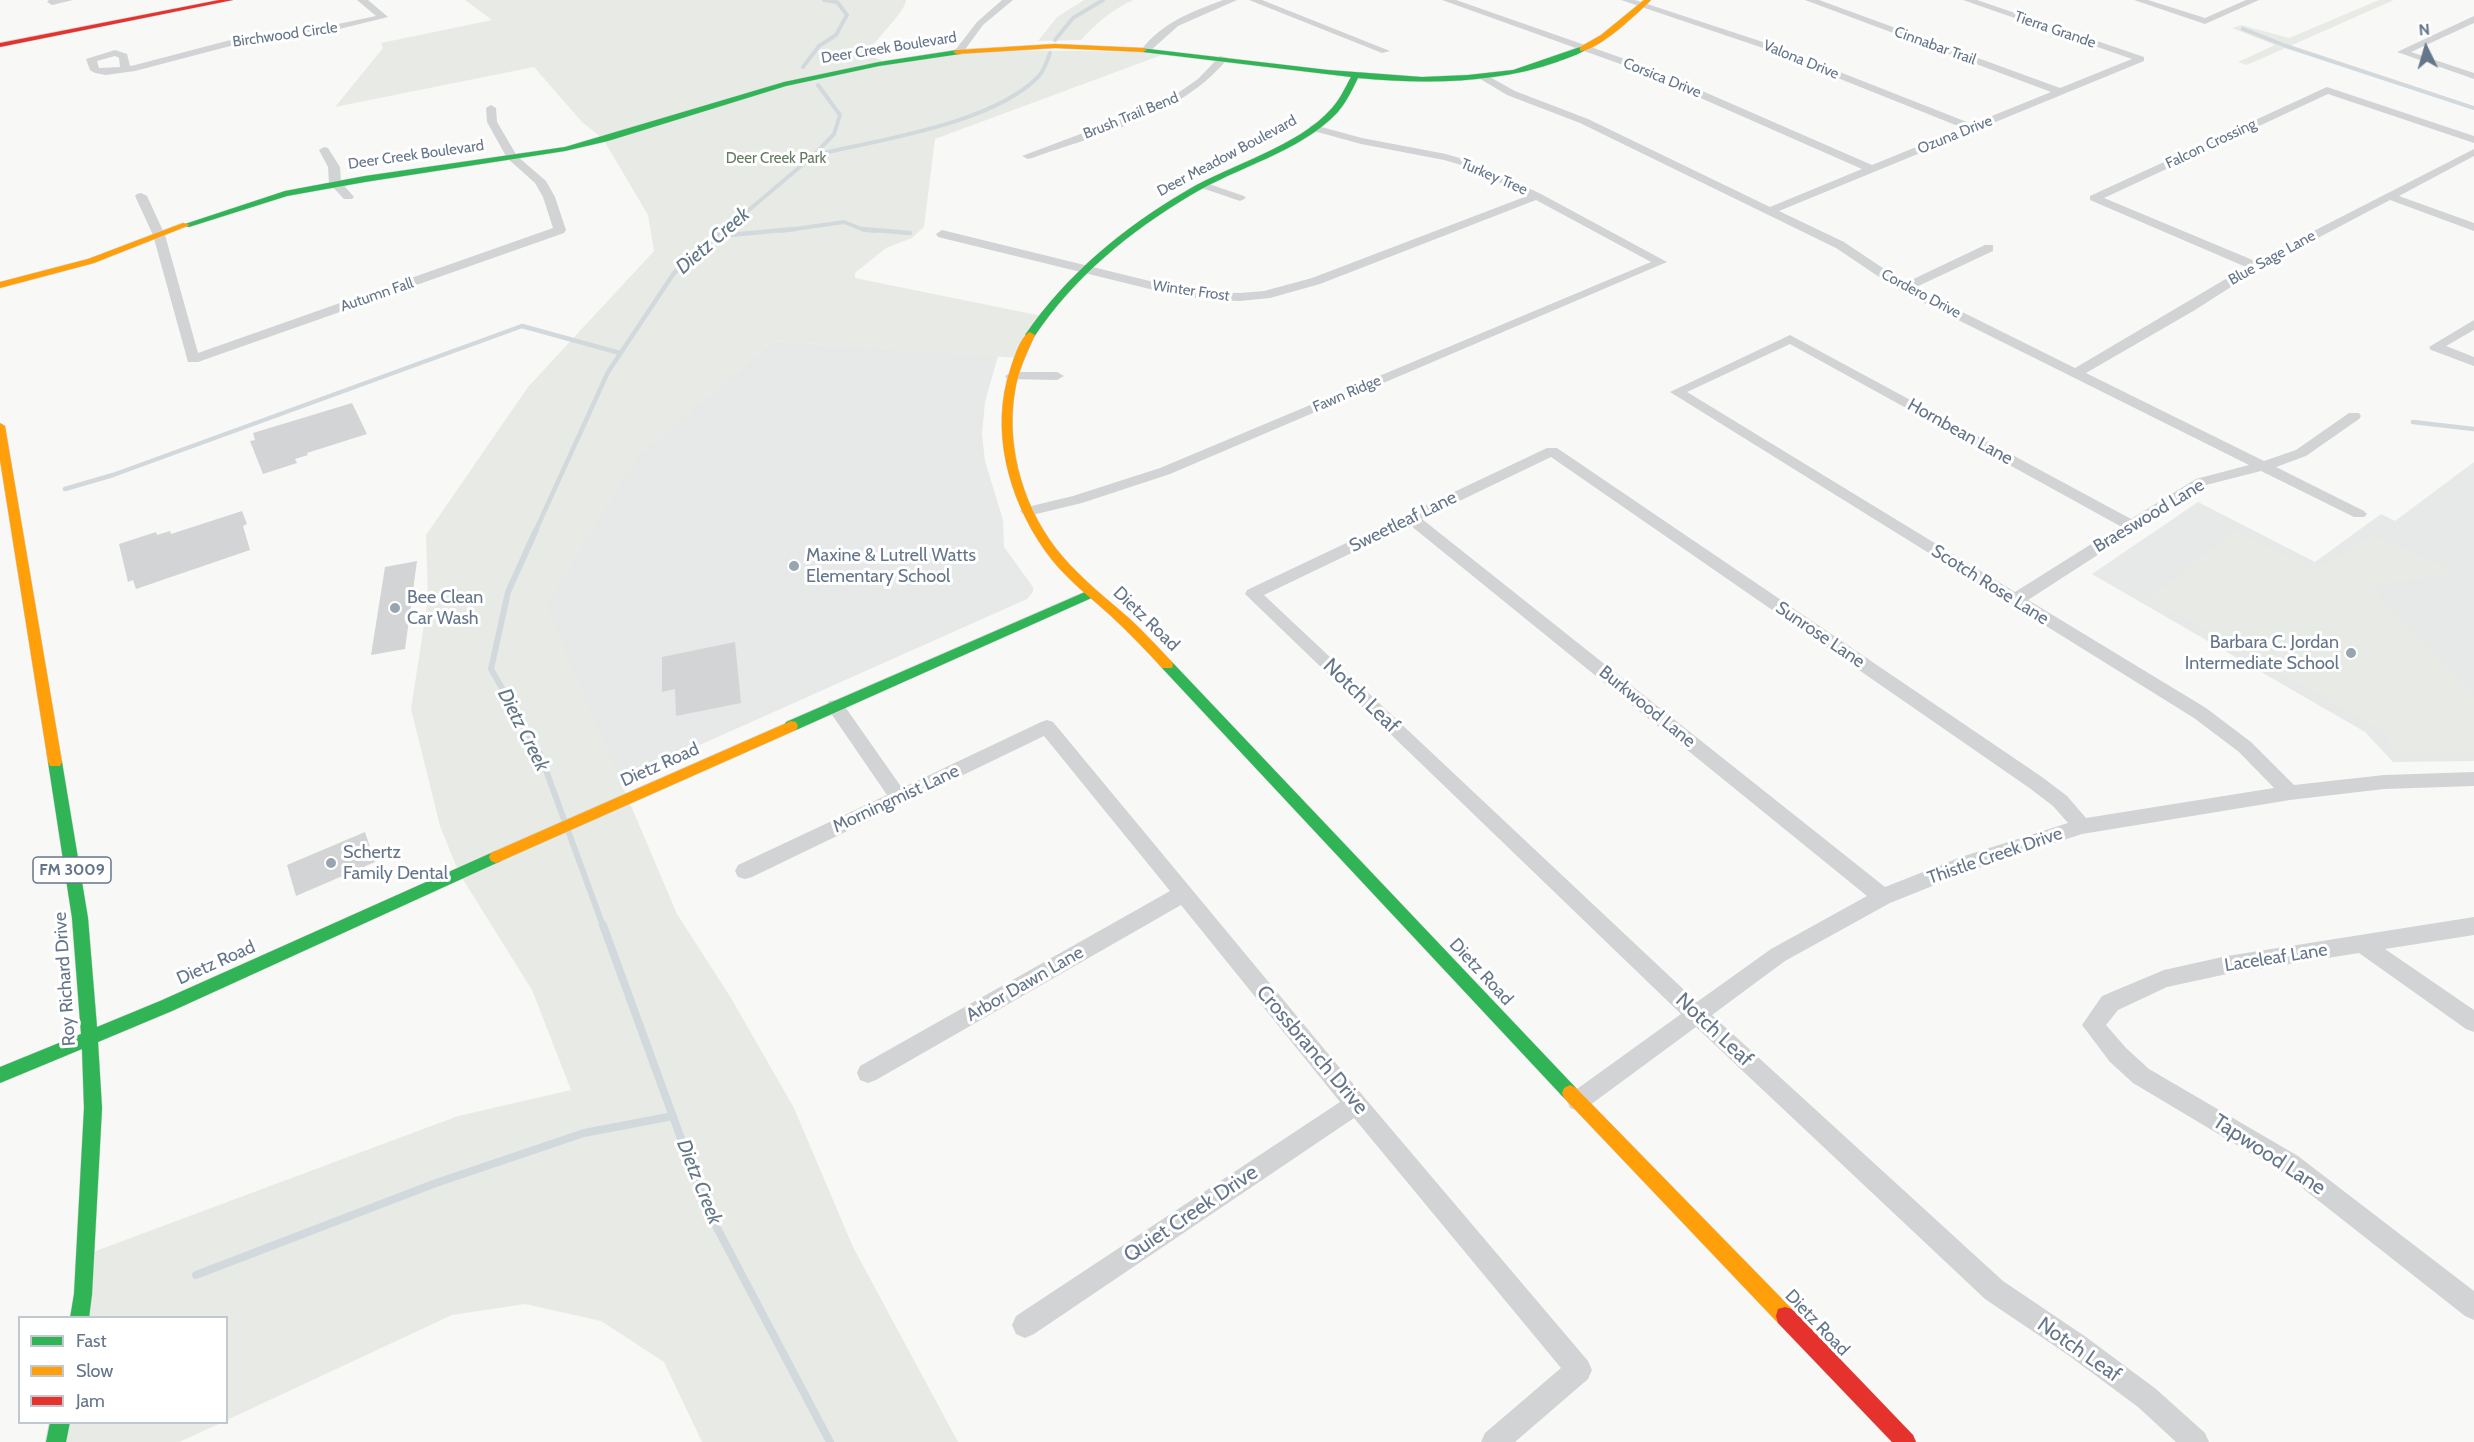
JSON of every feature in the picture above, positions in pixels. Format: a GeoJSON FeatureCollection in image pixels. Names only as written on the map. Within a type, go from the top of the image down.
{"type":"FeatureCollection","features":[{"type":"Feature","properties":{"kind":"street"},"geometry":{"type":"LineString","coordinates":[[52,2],[68,0]]}},
{"type":"Feature","properties":{"kind":"street"},"geometry":{"type":"LineString","coordinates":[[0,45],[230,0]]}},
{"type":"Feature","properties":{"kind":"street","name":"Birchwood Circle"},"geometry":{"type":"LineString","coordinates":[[125,69],[153,64],[238,41],[319,31],[383,17],[362,0]]}},
{"type":"Feature","properties":{"kind":"street"},"geometry":{"type":"LineString","coordinates":[[958,53],[979,22],[1008,0]]}},
{"type":"Feature","properties":{"kind":"street"},"geometry":{"type":"LineString","coordinates":[[1146,50],[1166,28],[1183,18],[1232,0]]}},
{"type":"Feature","properties":{"kind":"street"},"geometry":{"type":"LineString","coordinates":[[1254,0],[1385,51]]}},
{"type":"Feature","properties":{"kind":"street","name":"Corsica Drive"},"geometry":{"type":"LineString","coordinates":[[1447,0],[1668,79],[1872,169]]}},
{"type":"Feature","properties":{"kind":"street","name":"Valona Drive"},"geometry":{"type":"LineString","coordinates":[[1626,0],[1644,2],[1763,45],[1972,128]]}},
{"type":"Feature","properties":{"kind":"street","name":"Cinnabar Trail"},"geometry":{"type":"LineString","coordinates":[[1809,0],[2060,92]]}},
{"type":"Feature","properties":{"kind":"street","name":"Tierra Grande"},"geometry":{"type":"LineString","coordinates":[[1968,0],[2141,59]]}},
{"type":"Feature","properties":{"kind":"street"},"geometry":{"type":"LineString","coordinates":[[2139,0],[2205,21],[2254,0]]}},
{"type":"Feature","properties":{"kind":"street","name":"Deer Creek Boulevard"},"geometry":{"type":"LineString","coordinates":[[0,285],[86,263],[133,244],[263,200],[335,183],[513,158],[603,139],[809,78],[873,65],[958,53],[1080,46],[1146,50],[1356,75],[1419,80],[1482,77],[1551,61],[1586,49],[1615,31],[1644,2]]}},
{"type":"Feature","properties":{"kind":"street"},"geometry":{"type":"LineString","coordinates":[[2474,19],[2402,52],[2474,76]]}},
{"type":"Feature","properties":{"kind":"street","name":"Brush Trail Bend"},"geometry":{"type":"LineString","coordinates":[[1028,156],[1127,120],[1179,98],[1202,81],[1223,58]]}},
{"type":"Feature","properties":{"kind":"street","name":"Ozuna Drive"},"geometry":{"type":"LineString","coordinates":[[1770,211],[2141,59]]}},
{"type":"Feature","properties":{"kind":"street","name":"Deer Meadow Boulevard"},"geometry":{"type":"LineString","coordinates":[[1092,593],[1047,546],[1028,511],[1014,478],[1005,418],[1008,389],[1021,351],[1040,319],[1087,270],[1149,218],[1203,185],[1314,128],[1335,111],[1356,75]]}},
{"type":"Feature","properties":{"kind":"street","name":"Cordero Drive"},"geometry":{"type":"LineString","coordinates":[[1482,77],[1511,93],[1584,122],[1840,245],[1904,288],[2359,514]]}},
{"type":"Feature","properties":{"kind":"street","name":"Falcon Crossing"},"geometry":{"type":"LineString","coordinates":[[2255,266],[2094,198],[2328,90],[2474,140]]}},
{"type":"Feature","properties":{"kind":"street"},"geometry":{"type":"LineString","coordinates":[[491,108],[492,122],[513,158]]}},
{"type":"Feature","properties":{"kind":"street","name":"Turkey Tree"},"geometry":{"type":"LineString","coordinates":[[1314,128],[1361,141],[1472,165],[1537,196],[1661,262]]}},
{"type":"Feature","properties":{"kind":"street"},"geometry":{"type":"LineString","coordinates":[[324,150],[334,167],[335,183],[348,197]]}},
{"type":"Feature","properties":{"kind":"street","name":"Blue Sage Lane"},"geometry":{"type":"LineString","coordinates":[[2076,372],[2255,266],[2474,152]]}},
{"type":"Feature","properties":{"kind":"street","name":"Autumn Fall"},"geometry":{"type":"LineString","coordinates":[[159,235],[193,359],[560,230],[549,197],[540,182],[513,158]]}},
{"type":"Feature","properties":{"kind":"street"},"geometry":{"type":"LineString","coordinates":[[1203,185],[1240,198]]}},
{"type":"Feature","properties":{"kind":"street"},"geometry":{"type":"LineString","coordinates":[[141,196],[159,235]]}},
{"type":"Feature","properties":{"kind":"street","name":"Winter Frost"},"geometry":{"type":"LineString","coordinates":[[942,234],[1190,294],[1223,297],[1265,295],[1316,281],[1537,196]]}},
{"type":"Feature","properties":{"kind":"street"},"geometry":{"type":"LineString","coordinates":[[2389,196],[2474,227]]}},
{"type":"Feature","properties":{"kind":"street","name":"Deer Creek Boulevard"},"geometry":{"type":"LineString","coordinates":[[0,274],[88,251],[133,244]]}},
{"type":"Feature","properties":{"kind":"street"},"geometry":{"type":"LineString","coordinates":[[1904,288],[1989,249]]}},
{"type":"Feature","properties":{"kind":"street","name":"Fawn Ridge"},"geometry":{"type":"LineString","coordinates":[[1028,511],[1077,500],[1166,471],[1661,262]]}},
{"type":"Feature","properties":{"kind":"street"},"geometry":{"type":"LineString","coordinates":[[2474,324],[2436,347],[2474,362]]}},
{"type":"Feature","properties":{"kind":"street","name":"Scotch Rose Lane"},"geometry":{"type":"LineString","coordinates":[[1790,339],[1677,392],[2200,713],[2245,747],[2290,793]]}},
{"type":"Feature","properties":{"kind":"street","name":"Hornbean Lane"},"geometry":{"type":"LineString","coordinates":[[1790,339],[2130,525]]}},
{"type":"Feature","properties":{"kind":"street"},"geometry":{"type":"LineString","coordinates":[[1012,376],[1057,376]]}},
{"type":"Feature","properties":{"kind":"street","name":"Braeswood Lane"},"geometry":{"type":"LineString","coordinates":[[2015,600],[2201,482],[2265,466],[2301,453],[2354,416]]}},
{"type":"Feature","properties":{"kind":"street","name":"Roy Richard Drive"},"geometry":{"type":"LineString","coordinates":[[0,426],[80,918],[87,995],[93,1108],[83,1294],[79,1316]]}},
{"type":"Feature","properties":{"kind":"street","name":"Sweetleaf Lane"},"geometry":{"type":"LineString","coordinates":[[1253,594],[1552,451]]}},
{"type":"Feature","properties":{"kind":"street","name":"Sunrose Lane"},"geometry":{"type":"LineString","coordinates":[[1552,451],[2035,782],[2060,801],[2082,826]]}},
{"type":"Feature","properties":{"kind":"street","name":"Burkwood Lane"},"geometry":{"type":"LineString","coordinates":[[1411,518],[1883,897]]}},
{"type":"Feature","properties":{"kind":"street","name":"Dietz Road"},"geometry":{"type":"LineString","coordinates":[[0,1075],[166,1006],[468,869],[1092,593],[1134,630],[1578,1101],[1906,1442]]}},
{"type":"Feature","properties":{"kind":"street","name":"Notch Leaf"},"geometry":{"type":"LineString","coordinates":[[1253,594],[1696,1014],[1994,1290],[2130,1385],[2196,1442]]}},
{"type":"Feature","properties":{"kind":"street"},"geometry":{"type":"LineString","coordinates":[[835,706],[899,798]]}},
{"type":"Feature","properties":{"kind":"street","name":"Morningmist Lane"},"geometry":{"type":"LineString","coordinates":[[745,871],[1047,727]]}},
{"type":"Feature","properties":{"kind":"street","name":"Crossbranch Drive"},"geometry":{"type":"LineString","coordinates":[[1047,727],[1356,1104],[1580,1370],[1494,1442]]}},
{"type":"Feature","properties":{"kind":"street","name":"Thistle Creek Drive"},"geometry":{"type":"LineString","coordinates":[[1578,1101],[1778,955],[1883,897],[1968,863],[2082,826],[2290,793],[2384,782],[2474,779]]}},
{"type":"Feature","properties":{"kind":"street","name":"Arbor Dawn Lane"},"geometry":{"type":"LineString","coordinates":[[868,1073],[1182,894]]}},
{"type":"Feature","properties":{"kind":"street","name":"Laceleaf Lane"},"geometry":{"type":"LineString","coordinates":[[2093,1025],[2110,1003],[2164,979],[2227,965],[2474,926]]}},
{"type":"Feature","properties":{"kind":"street"},"geometry":{"type":"LineString","coordinates":[[2362,944],[2474,1022]]}},
{"type":"Feature","properties":{"kind":"street","name":"Tapwood Lane"},"geometry":{"type":"LineString","coordinates":[[2093,1025],[2118,1055],[2142,1076],[2290,1164],[2474,1307]]}},
{"type":"Feature","properties":{"kind":"street","name":"Quiet Creek Drive"},"geometry":{"type":"LineString","coordinates":[[1025,1325],[1356,1104]]}},
{"type":"Feature","properties":{"kind":"street"},"geometry":{"type":"LineString","coordinates":[[56,1442],[60,1424]]}},
{"type":"Feature","properties":{"kind":"shaded area","name":"Maxine & Lutrell Watts Elementary School"},"geometry":{"type":"Polygon","coordinates":[[[772,341],[998,356],[985,402],[982,434],[985,461],[1003,520],[1004,547],[1033,587],[1033,592],[1027,599],[619,781],[545,606],[635,458],[772,341]]]}},
{"type":"Feature","properties":{"kind":"shaded area","name":"Barbara C. Jordan Intermediate School"},"geometry":{"type":"Polygon","coordinates":[[[2474,462],[2474,761],[2393,762],[2365,732],[2092,574],[2198,502],[2315,562],[2381,514],[2395,521],[2474,462]]]}},
{"type":"Feature","properties":{"kind":"green space","name":"Deer Creek Park"},"geometry":{"type":"Polygon","coordinates":[[[465,0],[906,0],[901,12],[867,54],[887,63],[992,50],[1170,52],[935,139],[924,227],[912,238],[886,248],[855,273],[855,278],[1042,316],[1018,358],[772,341],[636,458],[546,606],[677,914],[731,998],[794,1108],[853,1247],[958,1442],[702,1442],[664,1362],[601,1321],[525,1304],[452,1315],[228,1420],[228,1316],[79,1316],[85,1255],[458,1116],[571,1090],[532,990],[459,873],[440,826],[411,709],[428,599],[426,535],[528,387],[654,251],[648,215],[603,139],[582,122],[534,67],[335,107],[383,48],[381,43],[492,20],[465,0]]]}},
{"type":"Feature","properties":{"kind":"green space"},"geometry":{"type":"Polygon","coordinates":[[[1084,0],[1134,0],[1105,17],[1081,40],[1038,41],[1057,17],[1084,0]]]}},
{"type":"Feature","properties":{"kind":"green space"},"geometry":{"type":"Polygon","coordinates":[[[2379,0],[2394,0],[2247,65],[2238,62],[2275,45],[2232,28],[2241,25],[2289,38],[2379,0]]]}},
{"type":"Feature","properties":{"kind":"green space","name":"Barbara C. Jordan Intermediate School"},"geometry":{"type":"Polygon","coordinates":[[[2235,530],[2316,570],[2373,536],[2458,572],[2371,586],[2474,696],[2474,753],[2398,753],[2379,729],[2150,598],[2235,530]]]}},
{"type":"Feature","properties":{"kind":"green space"},"geometry":{"type":"Polygon","coordinates":[[[60,1424],[219,1424],[179,1442],[56,1442],[60,1424]]]}},
{"type":"Feature","properties":{"kind":"building"},"geometry":{"type":"Polygon","coordinates":[[[352,403],[367,434],[307,453],[308,455],[295,459],[297,463],[263,474],[250,441],[255,440],[253,433],[352,403]]]}},
{"type":"Feature","properties":{"kind":"building"},"geometry":{"type":"Polygon","coordinates":[[[242,511],[247,524],[243,526],[250,550],[136,589],[133,580],[128,582],[119,544],[156,532],[157,535],[170,531],[171,534],[242,511]]]}},
{"type":"Feature","properties":{"kind":"building","name":"Bee Clean Car Wash"},"geometry":{"type":"Polygon","coordinates":[[[417,561],[405,649],[371,655],[385,567],[417,561]]]}},
{"type":"Feature","properties":{"kind":"building"},"geometry":{"type":"Polygon","coordinates":[[[735,642],[741,703],[676,716],[675,689],[662,692],[662,657],[735,642]]]}},
{"type":"Feature","properties":{"kind":"building","name":"Schertz Family Dental"},"geometry":{"type":"Polygon","coordinates":[[[365,832],[375,862],[296,896],[287,865],[365,832]]]}},
{"type":"Feature","properties":{"kind":"waterway","name":"Dietz Creek"},"geometry":{"type":"LineString","coordinates":[[803,67],[819,46],[836,35],[847,15],[837,2],[824,0]]}},
{"type":"Feature","properties":{"kind":"waterway"},"geometry":{"type":"LineString","coordinates":[[1055,40],[1073,18],[1103,0]]}},
{"type":"Feature","properties":{"kind":"waterway"},"geometry":{"type":"LineString","coordinates":[[2243,29],[2286,46],[2474,108]]}},
{"type":"Feature","properties":{"kind":"waterway"},"geometry":{"type":"LineString","coordinates":[[815,155],[933,128],[993,107],[1018,93],[1038,77],[1050,53]]}},
{"type":"Feature","properties":{"kind":"waterway","name":"Dietz Creek"},"geometry":{"type":"LineString","coordinates":[[724,231],[814,155],[834,134],[840,115],[818,85]]}},
{"type":"Feature","properties":{"kind":"waterway"},"geometry":{"type":"LineString","coordinates":[[795,229],[844,222],[864,230],[875,231]]}},
{"type":"Feature","properties":{"kind":"waterway","name":"Dietz Creek"},"geometry":{"type":"LineString","coordinates":[[535,532],[608,372],[674,273],[726,229]]}},
{"type":"Feature","properties":{"kind":"waterway"},"geometry":{"type":"LineString","coordinates":[[718,236],[795,229]]}},
{"type":"Feature","properties":{"kind":"waterway"},"geometry":{"type":"LineString","coordinates":[[781,231],[795,229]]}},
{"type":"Feature","properties":{"kind":"waterway"},"geometry":{"type":"LineString","coordinates":[[862,229],[910,233]]}},
{"type":"Feature","properties":{"kind":"waterway"},"geometry":{"type":"LineString","coordinates":[[65,489],[113,475],[522,326],[620,353]]}},
{"type":"Feature","properties":{"kind":"waterway"},"geometry":{"type":"LineString","coordinates":[[2413,422],[2474,429]]}},
{"type":"Feature","properties":{"kind":"waterway","name":"Dietz Creek"},"geometry":{"type":"LineString","coordinates":[[536,530],[508,592],[491,669],[540,754],[603,926]]}},
{"type":"Feature","properties":{"kind":"waterway","name":"Dietz Creek"},"geometry":{"type":"LineString","coordinates":[[603,925],[673,1116]]}},
{"type":"Feature","properties":{"kind":"waterway"},"geometry":{"type":"LineString","coordinates":[[196,1275],[436,1183],[584,1133],[673,1116]]}},
{"type":"Feature","properties":{"kind":"waterway","name":"Dietz Creek"},"geometry":{"type":"LineString","coordinates":[[673,1116],[706,1207],[830,1442]]}},
{"type":"Feature","properties":{"kind":"traffic: fast"},"geometry":{"type":"LineString","coordinates":[[1143,50],[1328,73],[1422,79],[1513,72],[1583,49]]}},
{"type":"Feature","properties":{"kind":"traffic: fast"},"geometry":{"type":"LineString","coordinates":[[186,225],[285,194],[365,179],[565,149],[784,84],[879,64],[957,52]]}},
{"type":"Feature","properties":{"kind":"traffic: fast"},"geometry":{"type":"LineString","coordinates":[[1030,335],[1065,289],[1111,246],[1188,193],[1308,132],[1335,110],[1356,74]]}},
{"type":"Feature","properties":{"kind":"traffic: fast"},"geometry":{"type":"LineString","coordinates":[[791,726],[1092,593]]}},
{"type":"Feature","properties":{"kind":"traffic: fast"},"geometry":{"type":"LineString","coordinates":[[1167,665],[1570,1093]]}},
{"type":"Feature","properties":{"kind":"traffic: fast"},"geometry":{"type":"LineString","coordinates":[[55,762],[80,918],[93,1108],[83,1294],[79,1316]]}},
{"type":"Feature","properties":{"kind":"traffic: fast"},"geometry":{"type":"LineString","coordinates":[[0,1075],[166,1006],[496,857]]}},
{"type":"Feature","properties":{"kind":"traffic: fast"},"geometry":{"type":"LineString","coordinates":[[56,1442],[60,1424]]}},
{"type":"Feature","properties":{"kind":"traffic: slow"},"geometry":{"type":"LineString","coordinates":[[1583,49],[1604,37],[1648,0]]}},
{"type":"Feature","properties":{"kind":"traffic: slow"},"geometry":{"type":"LineString","coordinates":[[957,52],[1055,46],[1143,50]]}},
{"type":"Feature","properties":{"kind":"traffic: slow"},"geometry":{"type":"LineString","coordinates":[[0,285],[91,261],[186,225]]}},
{"type":"Feature","properties":{"kind":"traffic: slow"},"geometry":{"type":"LineString","coordinates":[[1030,335],[1017,362],[1010,391],[1007,420],[1009,449],[1015,478],[1025,506],[1039,533],[1063,565],[1134,630],[1167,665]]}},
{"type":"Feature","properties":{"kind":"traffic: slow"},"geometry":{"type":"LineString","coordinates":[[0,426],[55,762]]}},
{"type":"Feature","properties":{"kind":"traffic: slow"},"geometry":{"type":"LineString","coordinates":[[496,857],[791,726]]}},
{"type":"Feature","properties":{"kind":"traffic: slow"},"geometry":{"type":"LineString","coordinates":[[1570,1093],[1785,1316]]}},
{"type":"Feature","properties":{"kind":"traffic: jam"},"geometry":{"type":"LineString","coordinates":[[0,45],[230,0]]}},
{"type":"Feature","properties":{"kind":"traffic: jam"},"geometry":{"type":"LineString","coordinates":[[1785,1316],[1906,1442]]}},
{"type":"Feature","properties":{"kind":"place","name":"Maxine & Lutrell Watts Elementary School"},"geometry":{"type":"Point","coordinates":[794,566]}},
{"type":"Feature","properties":{"kind":"place","name":"Bee Clean Car Wash"},"geometry":{"type":"Point","coordinates":[395,608]}},
{"type":"Feature","properties":{"kind":"place","name":"Barbara C. Jordan Intermediate School"},"geometry":{"type":"Point","coordinates":[2351,653]}},
{"type":"Feature","properties":{"kind":"place","name":"Schertz Family Dental"},"geometry":{"type":"Point","coordinates":[331,863]}}]}
